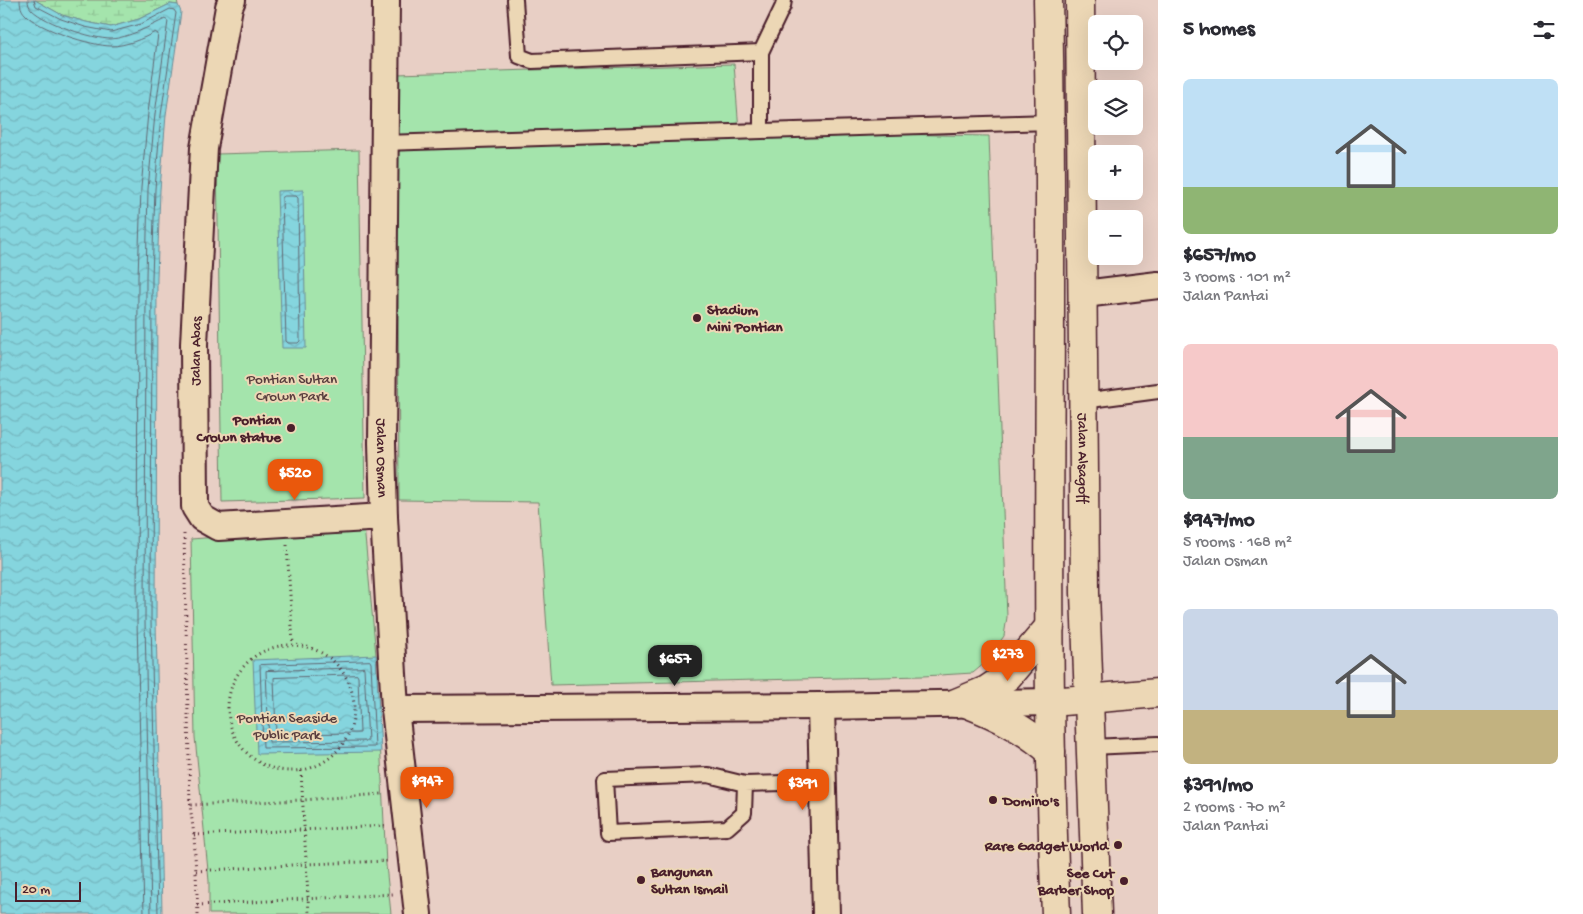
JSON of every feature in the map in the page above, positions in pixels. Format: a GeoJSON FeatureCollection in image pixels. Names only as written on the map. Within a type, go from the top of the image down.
{"type":"FeatureCollection","features":[{"type":"Feature","properties":{"kind":"main road"},"geometry":{"type":"LineString","coordinates":[[1048,0],[1051,122],[1051,752],[1056,914]]}},
{"type":"Feature","properties":{"kind":"main road","name":"Jalan Alsagoff"},"geometry":{"type":"LineString","coordinates":[[1080,0],[1084,294],[1085,593],[1097,914]]}},
{"type":"Feature","properties":{"kind":"main road"},"geometry":{"type":"LineString","coordinates":[[961,703],[1008,676],[1050,626]]}},
{"type":"Feature","properties":{"kind":"main road"},"geometry":{"type":"LineString","coordinates":[[1051,702],[1158,693]]}},
{"type":"Feature","properties":{"kind":"main road"},"geometry":{"type":"LineString","coordinates":[[961,703],[1004,719],[1033,736],[1051,752]]}},
{"type":"Feature","properties":{"kind":"street","name":"Jalan Abas"},"geometry":{"type":"LineString","coordinates":[[232,0],[204,148],[194,344],[195,507],[202,518],[218,527],[384,517]]}},
{"type":"Feature","properties":{"kind":"street","name":"Jalan Osman"},"geometry":{"type":"LineString","coordinates":[[386,0],[382,443],[384,517],[395,709],[416,903]]}},
{"type":"Feature","properties":{"kind":"street"},"geometry":{"type":"LineString","coordinates":[[1084,294],[1158,285]]}},
{"type":"Feature","properties":{"kind":"street"},"geometry":{"type":"LineString","coordinates":[[395,709],[822,706],[1051,702]]}},
{"type":"Feature","properties":{"kind":"street"},"geometry":{"type":"LineString","coordinates":[[822,706],[826,914]]}},
{"type":"Feature","properties":{"kind":"lane"},"geometry":{"type":"LineString","coordinates":[[515,0],[519,56],[532,62],[761,52]]}},
{"type":"Feature","properties":{"kind":"lane"},"geometry":{"type":"LineString","coordinates":[[761,131],[761,52],[783,6],[784,0]]}},
{"type":"Feature","properties":{"kind":"lane"},"geometry":{"type":"LineString","coordinates":[[384,143],[1051,122]]}},
{"type":"Feature","properties":{"kind":"lane"},"geometry":{"type":"LineString","coordinates":[[1083,401],[1158,391]]}},
{"type":"Feature","properties":{"kind":"lane"},"geometry":{"type":"LineString","coordinates":[[1091,747],[1158,744]]}},
{"type":"Feature","properties":{"kind":"lane"},"geometry":{"type":"LineString","coordinates":[[745,784],[744,813],[726,828],[608,833],[605,779],[708,774],[745,784],[823,782]]}},
{"type":"Feature","properties":{"kind":"path"},"geometry":{"type":"LineString","coordinates":[[287,541],[293,644]]}},
{"type":"Feature","properties":{"kind":"path"},"geometry":{"type":"LineString","coordinates":[[293,644],[318,652],[333,662],[345,676],[352,692],[354,712],[350,732],[339,749],[321,764],[301,771],[274,769],[252,759],[236,741],[228,718],[229,695],[238,673],[255,656],[277,647],[293,644]]}},
{"type":"Feature","properties":{"kind":"path"},"geometry":{"type":"LineString","coordinates":[[301,771],[309,914]]}},
{"type":"Feature","properties":{"kind":"path"},"geometry":{"type":"LineString","coordinates":[[198,914],[194,836],[190,805],[303,800],[404,792]]}},
{"type":"Feature","properties":{"kind":"path"},"geometry":{"type":"LineString","coordinates":[[194,836],[408,825]]}},
{"type":"Feature","properties":{"kind":"path"},"geometry":{"type":"LineString","coordinates":[[196,871],[412,860]]}},
{"type":"Feature","properties":{"kind":"path"},"geometry":{"type":"LineString","coordinates":[[197,905],[308,899],[416,903]]}},
{"type":"Feature","properties":{"kind":"green space"},"geometry":{"type":"Polygon","coordinates":[[[35,0],[177,0],[178,5],[170,4],[139,19],[111,27],[62,15],[35,0]]]}},
{"type":"Feature","properties":{"kind":"green space","name":"Stadium Mini Pontian"},"geometry":{"type":"Polygon","coordinates":[[[734,64],[739,131],[989,136],[1007,617],[1004,636],[986,662],[973,673],[923,676],[551,685],[538,502],[399,500],[397,74],[734,64]]]}},
{"type":"Feature","properties":{"kind":"green space","name":"Pontian Sultan Crown Park"},"geometry":{"type":"Polygon","coordinates":[[[359,150],[365,498],[222,502],[217,154],[359,150]]]}},
{"type":"Feature","properties":{"kind":"green space","name":"Pontian Seaside Public Park"},"geometry":{"type":"Polygon","coordinates":[[[364,526],[376,655],[386,865],[391,914],[209,914],[209,881],[195,737],[191,539],[364,526]]]}},
{"type":"Feature","properties":{"kind":"water"},"geometry":{"type":"Polygon","coordinates":[[[0,0],[35,0],[62,15],[111,27],[139,19],[170,4],[178,5],[181,12],[166,115],[160,190],[157,278],[156,621],[162,914],[0,914],[0,0]]]}},
{"type":"Feature","properties":{"kind":"water"},"geometry":{"type":"Polygon","coordinates":[[[303,190],[306,348],[282,348],[277,191],[303,190]]]}},
{"type":"Feature","properties":{"kind":"water"},"geometry":{"type":"Polygon","coordinates":[[[376,655],[381,752],[257,754],[253,660],[376,655]]]}},
{"type":"Feature","properties":{"kind":"place","name":"Stadium Mini Pontian"},"geometry":{"type":"Point","coordinates":[697,318]}},
{"type":"Feature","properties":{"kind":"place","name":"Pontian Crown statue"},"geometry":{"type":"Point","coordinates":[291,428]}},
{"type":"Feature","properties":{"kind":"place","name":"Domino's"},"geometry":{"type":"Point","coordinates":[993,800]}},
{"type":"Feature","properties":{"kind":"place","name":"Rare Gadget World"},"geometry":{"type":"Point","coordinates":[1118,845]}},
{"type":"Feature","properties":{"kind":"place","name":"Bangunan Sultan Ismail"},"geometry":{"type":"Point","coordinates":[641,880]}},
{"type":"Feature","properties":{"kind":"place","name":"See Cut Barber Shop"},"geometry":{"type":"Point","coordinates":[1124,881]}}]}
